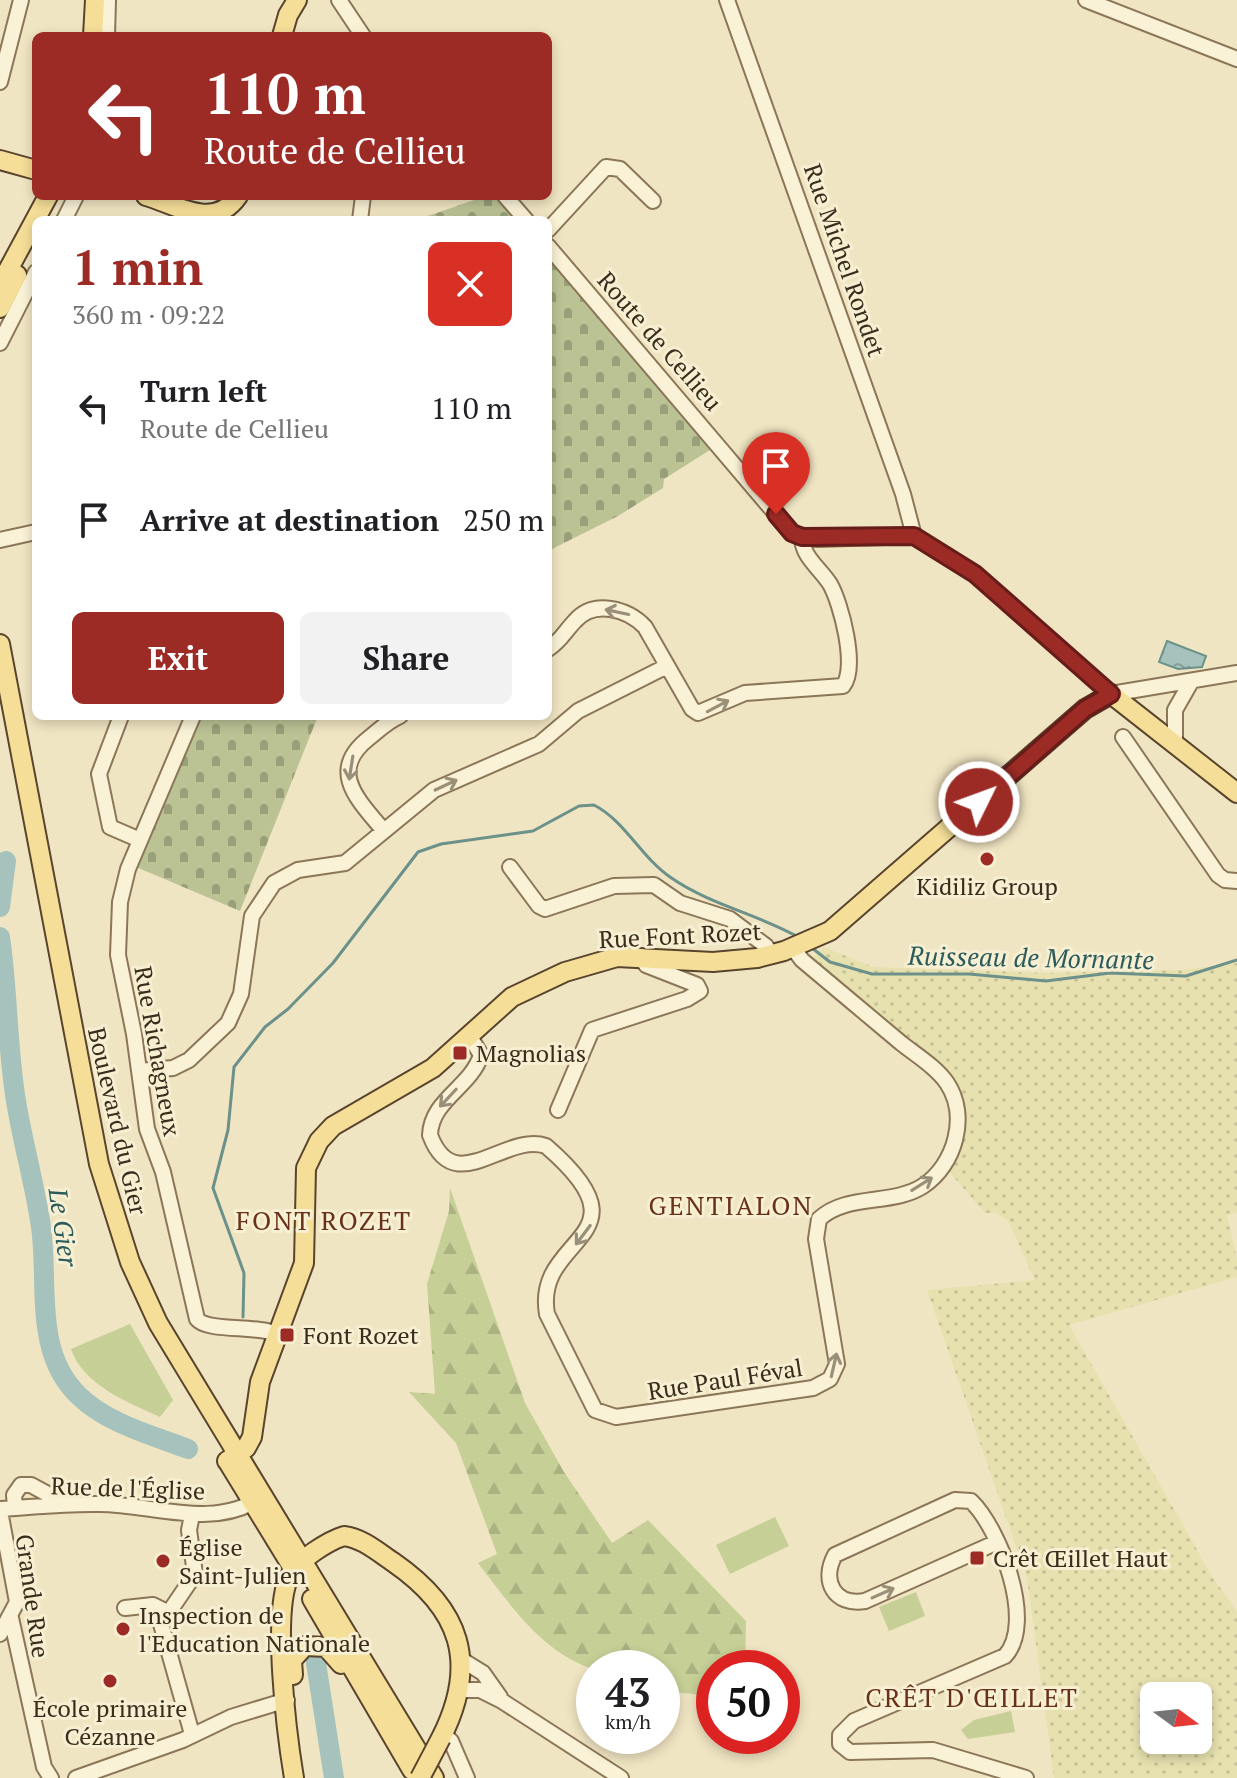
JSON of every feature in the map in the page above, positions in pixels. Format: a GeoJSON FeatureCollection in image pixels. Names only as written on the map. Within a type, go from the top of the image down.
{"type":"FeatureCollection","features":[{"type":"Feature","properties":{"kind":"main road"},"geometry":{"type":"LineString","coordinates":[[93,32],[95,0]]}},
{"type":"Feature","properties":{"kind":"main road"},"geometry":{"type":"LineString","coordinates":[[283,32],[297,0]]}},
{"type":"Feature","properties":{"kind":"main road"},"geometry":{"type":"LineString","coordinates":[[0,160],[32,169]]}},
{"type":"Feature","properties":{"kind":"main road"},"geometry":{"type":"LineString","coordinates":[[159,200],[206,215],[225,209],[234,200]]}},
{"type":"Feature","properties":{"kind":"main road"},"geometry":{"type":"LineString","coordinates":[[0,285],[32,226]]}},
{"type":"Feature","properties":{"kind":"main road"},"geometry":{"type":"LineString","coordinates":[[0,308],[32,248]]}},
{"type":"Feature","properties":{"kind":"main road","name":"Boulevard du Gier"},"geometry":{"type":"LineString","coordinates":[[0,644],[3,699],[96,1192],[119,1262],[145,1320],[298,1565]]}},
{"type":"Feature","properties":{"kind":"main road"},"geometry":{"type":"LineString","coordinates":[[1111,694],[1237,793]]}},
{"type":"Feature","properties":{"kind":"main road","name":"Rue Font Rozet"},"geometry":{"type":"LineString","coordinates":[[233,1457],[252,1437],[260,1382],[304,1263],[304,1182],[312,1153],[333,1126],[433,1068],[490,1014],[528,988],[596,961],[641,956],[713,962],[771,955],[802,944],[857,911],[1073,719],[1111,694]]}},
{"type":"Feature","properties":{"kind":"main road"},"geometry":{"type":"LineString","coordinates":[[352,1537],[419,1581],[433,1595],[459,1640],[462,1660],[460,1690],[442,1736],[416,1774],[332,1651],[316,1644],[298,1649],[292,1660],[297,1729],[296,1778],[282,1621],[285,1587],[298,1565],[338,1538],[352,1537]]}},
{"type":"Feature","properties":{"kind":"main road"},"geometry":{"type":"LineString","coordinates":[[298,1565],[401,1753]]}},
{"type":"Feature","properties":{"kind":"main road"},"geometry":{"type":"LineString","coordinates":[[298,1565],[434,1778]]}},
{"type":"Feature","properties":{"kind":"main road"},"geometry":{"type":"LineString","coordinates":[[287,1700],[297,1729]]}},
{"type":"Feature","properties":{"kind":"street"},"geometry":{"type":"LineString","coordinates":[[0,82],[21,0]]}},
{"type":"Feature","properties":{"kind":"street"},"geometry":{"type":"LineString","coordinates":[[107,32],[108,0]]}},
{"type":"Feature","properties":{"kind":"street"},"geometry":{"type":"LineString","coordinates":[[339,0],[358,32]]}},
{"type":"Feature","properties":{"kind":"street","name":"Rue Michel Rondet"},"geometry":{"type":"LineString","coordinates":[[727,0],[804,210],[903,494],[914,536]]}},
{"type":"Feature","properties":{"kind":"street"},"geometry":{"type":"LineString","coordinates":[[1086,0],[1237,59]]}},
{"type":"Feature","properties":{"kind":"street"},"geometry":{"type":"LineString","coordinates":[[552,226],[606,167],[620,169],[653,201]]}},
{"type":"Feature","properties":{"kind":"street"},"geometry":{"type":"LineString","coordinates":[[508,200],[522,216]]}},
{"type":"Feature","properties":{"kind":"street","name":"Route de Cellieu"},"geometry":{"type":"LineString","coordinates":[[552,251],[792,533],[802,537]]}},
{"type":"Feature","properties":{"kind":"street"},"geometry":{"type":"LineString","coordinates":[[0,343],[32,280]]}},
{"type":"Feature","properties":{"kind":"street"},"geometry":{"type":"LineString","coordinates":[[0,540],[32,533]]}},
{"type":"Feature","properties":{"kind":"street"},"geometry":{"type":"LineString","coordinates":[[552,647],[584,613],[609,609],[636,617],[692,709],[698,713],[745,693],[838,688],[847,680],[849,673],[845,632],[836,597],[804,552],[802,537],[914,536],[975,574],[1111,694],[1237,673]]}},
{"type":"Feature","properties":{"kind":"street"},"geometry":{"type":"LineString","coordinates":[[139,1071],[173,1068],[189,1060],[228,1023],[241,994],[252,916],[274,883],[298,870],[339,867],[434,790],[539,744],[578,711],[667,666]]}},
{"type":"Feature","properties":{"kind":"street"},"geometry":{"type":"LineString","coordinates":[[1175,742],[1175,710],[1191,682]]}},
{"type":"Feature","properties":{"kind":"street"},"geometry":{"type":"LineString","coordinates":[[120,720],[98,778],[110,827],[140,840]]}},
{"type":"Feature","properties":{"kind":"street","name":"Rue Richagneux"},"geometry":{"type":"LineString","coordinates":[[191,720],[140,840],[122,893],[118,955],[149,1139],[163,1172],[197,1319],[206,1326],[242,1327],[277,1334]]}},
{"type":"Feature","properties":{"kind":"street"},"geometry":{"type":"LineString","coordinates":[[384,831],[351,788],[350,761],[357,747],[394,720]]}},
{"type":"Feature","properties":{"kind":"street"},"geometry":{"type":"LineString","coordinates":[[1123,737],[1218,875],[1225,880],[1237,881]]}},
{"type":"Feature","properties":{"kind":"street"},"geometry":{"type":"LineString","coordinates":[[510,867],[539,906],[545,909],[614,886],[654,885],[680,903],[730,919],[766,946],[771,955]]}},
{"type":"Feature","properties":{"kind":"street","name":"Rue Paul Féval"},"geometry":{"type":"LineString","coordinates":[[469,1035],[481,1055],[477,1067],[436,1111],[430,1122],[434,1145],[447,1160],[466,1164],[536,1142],[559,1157],[589,1195],[594,1205],[593,1221],[552,1272],[544,1300],[547,1314],[595,1410],[616,1417],[813,1388],[823,1385],[835,1372],[837,1354],[816,1239],[819,1219],[842,1206],[905,1194],[921,1187],[948,1158],[958,1126],[956,1103],[946,1082],[802,960],[802,944]]}},
{"type":"Feature","properties":{"kind":"street"},"geometry":{"type":"LineString","coordinates":[[558,1110],[592,1030],[687,999],[700,991],[687,981],[646,965],[641,956]]}},
{"type":"Feature","properties":{"kind":"street"},"geometry":{"type":"LineString","coordinates":[[5,1509],[21,1485],[31,1485],[67,1505]]}},
{"type":"Feature","properties":{"kind":"street","name":"Rue de l'Église"},"geometry":{"type":"LineString","coordinates":[[5,1509],[140,1505],[192,1515],[223,1512],[258,1499]]}},
{"type":"Feature","properties":{"kind":"street"},"geometry":{"type":"LineString","coordinates":[[995,1543],[852,1603],[832,1591],[828,1579],[835,1555],[871,1537],[964,1500],[977,1507],[995,1543],[1014,1589],[1017,1612],[1013,1647],[1005,1656],[854,1721],[840,1735],[840,1744],[850,1752],[942,1752],[1026,1778]]}},
{"type":"Feature","properties":{"kind":"street","name":"Grande Rue"},"geometry":{"type":"LineString","coordinates":[[5,1509],[17,1602],[11,1618],[44,1767],[51,1778]]}},
{"type":"Feature","properties":{"kind":"street"},"geometry":{"type":"LineString","coordinates":[[192,1515],[189,1530],[195,1574],[167,1612],[162,1632],[192,1734]]}},
{"type":"Feature","properties":{"kind":"street"},"geometry":{"type":"LineString","coordinates":[[125,1608],[153,1605],[167,1612]]}},
{"type":"Feature","properties":{"kind":"street"},"geometry":{"type":"LineString","coordinates":[[0,1634],[11,1618]]}},
{"type":"Feature","properties":{"kind":"street"},"geometry":{"type":"LineString","coordinates":[[462,1660],[483,1673],[502,1701]]}},
{"type":"Feature","properties":{"kind":"street"},"geometry":{"type":"LineString","coordinates":[[460,1690],[480,1690],[502,1701],[619,1777]]}},
{"type":"Feature","properties":{"kind":"street"},"geometry":{"type":"LineString","coordinates":[[76,1778],[231,1717],[287,1700]]}},
{"type":"Feature","properties":{"kind":"street"},"geometry":{"type":"LineString","coordinates":[[442,1736],[451,1741],[467,1778]]}},
{"type":"Feature","properties":{"kind":"shaded area"},"geometry":{"type":"Polygon","coordinates":[[[824,947],[873,967],[1049,973],[1180,970],[1237,963],[1237,1213],[1227,1215],[1237,1259],[1237,1277],[1069,1325],[1212,1576],[1237,1612],[1237,1778],[1054,1778],[1027,1578],[927,1290],[1035,1280],[1008,1221],[997,1213],[985,1213],[946,1168],[955,1086],[809,961],[824,947]]]}},
{"type":"Feature","properties":{"kind":"green space"},"geometry":{"type":"Polygon","coordinates":[[[474,200],[498,200],[512,216],[428,216],[474,200]]]}},
{"type":"Feature","properties":{"kind":"green space"},"geometry":{"type":"Polygon","coordinates":[[[552,263],[710,450],[664,479],[663,488],[618,516],[552,549],[552,263]]]}},
{"type":"Feature","properties":{"kind":"green space"},"geometry":{"type":"Polygon","coordinates":[[[196,720],[316,720],[240,911],[136,867],[196,720]]]}},
{"type":"Feature","properties":{"kind":"green space"},"geometry":{"type":"Polygon","coordinates":[[[450,1188],[525,1403],[564,1472],[612,1543],[648,1520],[746,1621],[745,1650],[696,1650],[696,1694],[680,1693],[680,1650],[576,1650],[576,1662],[572,1660],[527,1624],[478,1563],[497,1554],[456,1443],[409,1392],[435,1394],[427,1284],[449,1211],[450,1188]]]}},
{"type":"Feature","properties":{"kind":"green space"},"geometry":{"type":"Polygon","coordinates":[[[130,1324],[173,1400],[160,1417],[121,1399],[96,1383],[77,1362],[71,1349],[130,1324]]]}},
{"type":"Feature","properties":{"kind":"green space"},"geometry":{"type":"Polygon","coordinates":[[[775,1517],[789,1546],[730,1574],[716,1545],[775,1517]]]}},
{"type":"Feature","properties":{"kind":"green space"},"geometry":{"type":"Polygon","coordinates":[[[916,1592],[925,1616],[889,1631],[879,1607],[916,1592]]]}},
{"type":"Feature","properties":{"kind":"green space"},"geometry":{"type":"Polygon","coordinates":[[[1011,1711],[1015,1732],[968,1739],[961,1730],[974,1720],[1011,1711]]]}},
{"type":"Feature","properties":{"kind":"water"},"geometry":{"type":"Polygon","coordinates":[[[1167,641],[1206,656],[1202,667],[1178,669],[1159,662],[1167,641]]]}},
{"type":"Feature","properties":{"kind":"waterway","name":"Ruisseau de Mornante"},"geometry":{"type":"LineString","coordinates":[[243,1317],[244,1273],[213,1188],[228,1130],[234,1067],[265,1027],[288,1009],[333,963],[418,852],[441,844],[533,831],[579,806],[594,805],[615,820],[650,860],[685,887],[800,938]]}},
{"type":"Feature","properties":{"kind":"waterway","name":"Le Gier"},"geometry":{"type":"LineString","coordinates":[[0,907],[6,861]]}},
{"type":"Feature","properties":{"kind":"waterway","name":"Le Gier"},"geometry":{"type":"LineString","coordinates":[[0,937],[13,1081],[41,1227],[46,1316],[55,1359],[64,1378],[91,1406],[131,1428],[188,1449]]}},
{"type":"Feature","properties":{"kind":"waterway","name":"Ruisseau de Mornante"},"geometry":{"type":"LineString","coordinates":[[812,948],[830,962],[872,974],[969,974],[1046,981],[1110,973],[1186,976],[1237,960]]}},
{"type":"Feature","properties":{"kind":"waterway","name":"Le Gier"},"geometry":{"type":"LineString","coordinates":[[316,1663],[334,1778]]}},
{"type":"Feature","properties":{"kind":"place","name":"Kidiliz Group"},"geometry":{"type":"Point","coordinates":[987,859]}},
{"type":"Feature","properties":{"kind":"place","name":"Magnolias"},"geometry":{"type":"Point","coordinates":[460,1053]}},
{"type":"Feature","properties":{"kind":"place","name":"Font Rozet"},"geometry":{"type":"Point","coordinates":[287,1335]}},
{"type":"Feature","properties":{"kind":"place","name":"Crêt Œillet Haut"},"geometry":{"type":"Point","coordinates":[977,1558]}},
{"type":"Feature","properties":{"kind":"place","name":"Église Saint-Julien"},"geometry":{"type":"Point","coordinates":[163,1561]}},
{"type":"Feature","properties":{"kind":"place","name":"Inspection de l'Education Nationale"},"geometry":{"type":"Point","coordinates":[123,1629]}},
{"type":"Feature","properties":{"kind":"place","name":"École primaire Cézanne"},"geometry":{"type":"Point","coordinates":[110,1681]}},
{"type":"Feature","properties":{"kind":"district","name":"GENTIALON"},"geometry":{"type":"Point","coordinates":[731,1205]}},
{"type":"Feature","properties":{"kind":"district","name":"FONT ROZET"},"geometry":{"type":"Point","coordinates":[324,1220]}},
{"type":"Feature","properties":{"kind":"district","name":"CRÊT D'ŒILLET"},"geometry":{"type":"Point","coordinates":[972,1697]}},
{"type":"Feature","properties":{"kind":"route"},"geometry":{"type":"LineString","coordinates":[[776,514],[792,533],[802,537],[914,536],[975,574],[1111,694],[1085,709],[979,802]]}}]}
